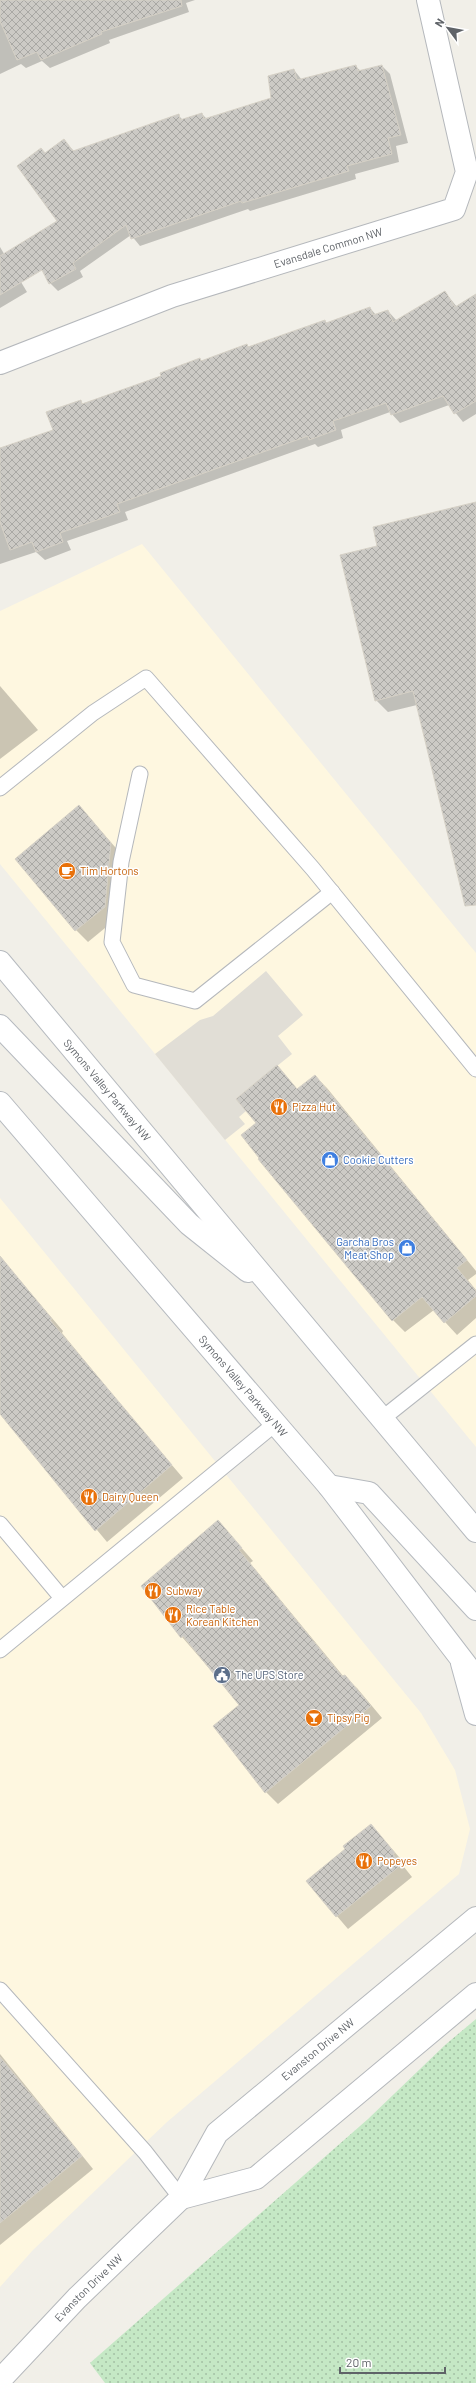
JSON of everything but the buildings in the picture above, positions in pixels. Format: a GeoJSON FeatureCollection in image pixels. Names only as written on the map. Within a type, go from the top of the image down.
{"type":"FeatureCollection","features":[{"type":"Feature","properties":{"kind":"main road","name":"Evansdale Common NW"},"geometry":{"type":"LineString","coordinates":[[0,363],[172,296],[454,210],[467,172],[428,0]]}},
{"type":"Feature","properties":{"kind":"main road","name":"Symons Valley Parkway NW"},"geometry":{"type":"LineString","coordinates":[[0,962],[288,1304],[476,1531]]}},
{"type":"Feature","properties":{"kind":"main road"},"geometry":{"type":"LineString","coordinates":[[0,1026],[189,1224],[288,1304]]}},
{"type":"Feature","properties":{"kind":"main road","name":"Symons Valley Parkway NW"},"geometry":{"type":"LineString","coordinates":[[0,1103],[329,1486],[476,1678]]}},
{"type":"Feature","properties":{"kind":"main road"},"geometry":{"type":"LineString","coordinates":[[329,1486],[369,1493],[476,1609]]}},
{"type":"Feature","properties":{"kind":"main road"},"geometry":{"type":"LineString","coordinates":[[461,1660],[476,1714]]}},
{"type":"Feature","properties":{"kind":"main road","name":"Evanston Drive NW"},"geometry":{"type":"LineString","coordinates":[[0,2380],[77,2298],[181,2198],[217,2133],[476,1918]]}},
{"type":"Feature","properties":{"kind":"main road","name":"Evanston Drive NW"},"geometry":{"type":"LineString","coordinates":[[181,2198],[256,2178],[476,1994]]}},
{"type":"Feature","properties":{"kind":"lane"},"geometry":{"type":"LineString","coordinates":[[0,788],[93,713],[146,678],[332,892],[476,1069]]}},
{"type":"Feature","properties":{"kind":"lane"},"geometry":{"type":"LineString","coordinates":[[140,774],[121,862],[112,942],[134,985],[195,1001],[332,892]]}},
{"type":"Feature","properties":{"kind":"lane"},"geometry":{"type":"LineString","coordinates":[[383,1418],[476,1344]]}},
{"type":"Feature","properties":{"kind":"lane"},"geometry":{"type":"LineString","coordinates":[[0,1650],[276,1423]]}},
{"type":"Feature","properties":{"kind":"lane"},"geometry":{"type":"LineString","coordinates":[[0,1524],[62,1598]]}},
{"type":"Feature","properties":{"kind":"lane"},"geometry":{"type":"LineString","coordinates":[[0,1990],[148,2156],[181,2198]]}},
{"type":"Feature","properties":{"kind":"shaded area"},"geometry":{"type":"Polygon","coordinates":[[[142,544],[476,953],[476,1447],[0,864],[0,611],[142,544]]]}},
{"type":"Feature","properties":{"kind":"shaded area"},"geometry":{"type":"Polygon","coordinates":[[[266,971],[303,1015],[278,1036],[292,1054],[236,1099],[246,1111],[239,1117],[245,1124],[225,1140],[155,1054],[200,1020],[213,1016],[266,971]]]}},
{"type":"Feature","properties":{"kind":"shaded area"},"geometry":{"type":"Polygon","coordinates":[[[0,1198],[421,1713],[455,1770],[470,1829],[459,1874],[167,2122],[33,2250],[0,2287],[0,1198]]]}},
{"type":"Feature","properties":{"kind":"green space"},"geometry":{"type":"Polygon","coordinates":[[[476,2019],[476,2383],[105,2383],[90,2363],[368,2119],[445,2045],[476,2019]]]}},
{"type":"Feature","properties":{"kind":"place","name":"Tim Hortons"},"geometry":{"type":"Point","coordinates":[67,871]}},
{"type":"Feature","properties":{"kind":"place","name":"Pizza Hut"},"geometry":{"type":"Point","coordinates":[279,1107]}},
{"type":"Feature","properties":{"kind":"place","name":"Cookie Cutters"},"geometry":{"type":"Point","coordinates":[330,1160]}},
{"type":"Feature","properties":{"kind":"place","name":"Garcha Bros Meat Shop"},"geometry":{"type":"Point","coordinates":[407,1248]}},
{"type":"Feature","properties":{"kind":"place","name":"Dairy Queen"},"geometry":{"type":"Point","coordinates":[89,1497]}},
{"type":"Feature","properties":{"kind":"place","name":"Subway"},"geometry":{"type":"Point","coordinates":[153,1591]}},
{"type":"Feature","properties":{"kind":"place","name":"Rice Table Korean Kitchen"},"geometry":{"type":"Point","coordinates":[173,1615]}},
{"type":"Feature","properties":{"kind":"place","name":"The UPS Store"},"geometry":{"type":"Point","coordinates":[222,1675]}},
{"type":"Feature","properties":{"kind":"place","name":"Tipsy Pig"},"geometry":{"type":"Point","coordinates":[314,1718]}},
{"type":"Feature","properties":{"kind":"place","name":"Popeyes"},"geometry":{"type":"Point","coordinates":[364,1861]}}]}
